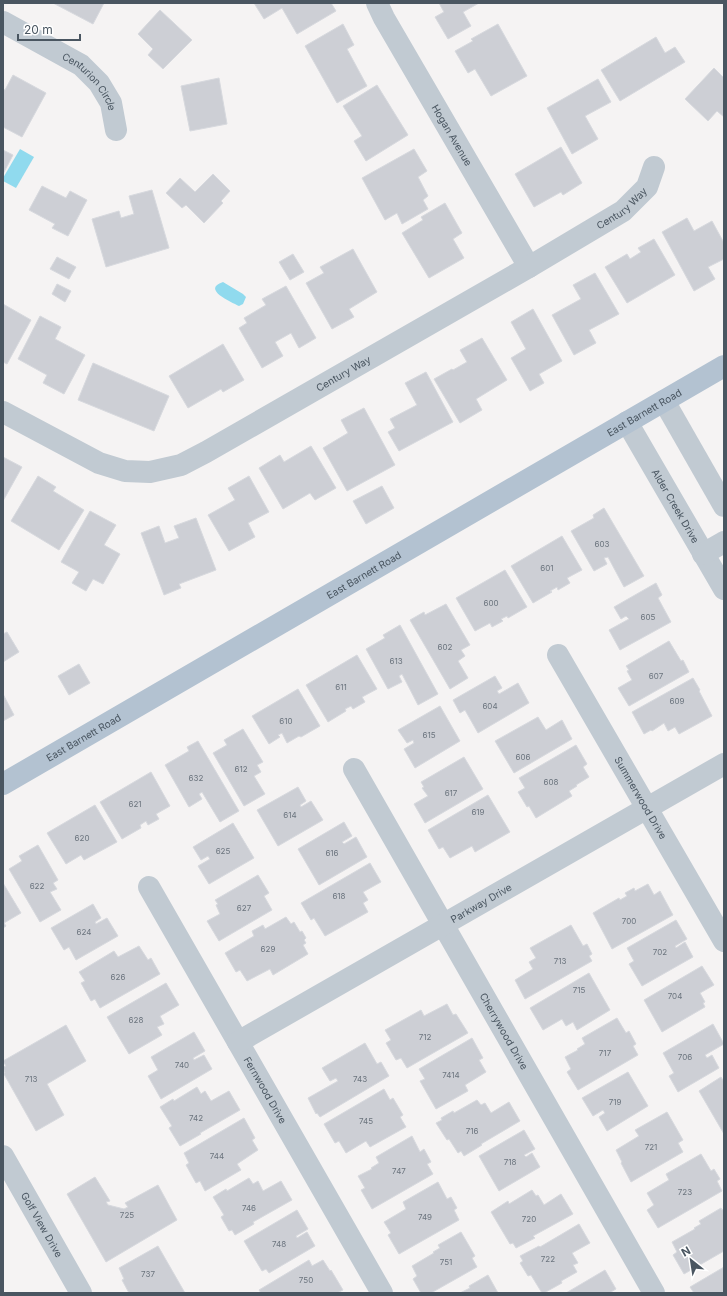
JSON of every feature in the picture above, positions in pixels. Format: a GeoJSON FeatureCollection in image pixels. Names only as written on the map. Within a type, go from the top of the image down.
{"type":"FeatureCollection","features":[{"type":"Feature","properties":{"kind":"main road","name":"East Barnett Road"},"geometry":{"type":"LineString","coordinates":[[3,784],[724,366]]}},
{"type":"Feature","properties":{"kind":"street","name":"Hogan Avenue"},"geometry":{"type":"LineString","coordinates":[[377,3],[529,267]]}},
{"type":"Feature","properties":{"kind":"street","name":"Centurion Circle"},"geometry":{"type":"LineString","coordinates":[[3,22],[81,65],[99,83],[111,103],[116,130]]}},
{"type":"Feature","properties":{"kind":"street","name":"Century Way"},"geometry":{"type":"LineString","coordinates":[[3,412],[99,463],[125,471],[150,472],[181,465],[529,267],[623,211],[647,188],[654,167]]}},
{"type":"Feature","properties":{"kind":"street"},"geometry":{"type":"LineString","coordinates":[[664,401],[724,506]]}},
{"type":"Feature","properties":{"kind":"street","name":"Alder Creek Drive"},"geometry":{"type":"LineString","coordinates":[[627,422],[724,589]]}},
{"type":"Feature","properties":{"kind":"street"},"geometry":{"type":"LineString","coordinates":[[704,554],[724,542]]}},
{"type":"Feature","properties":{"kind":"street","name":"Summerwood Drive"},"geometry":{"type":"LineString","coordinates":[[558,655],[724,941]]}},
{"type":"Feature","properties":{"kind":"street","name":"Parkway Drive"},"geometry":{"type":"LineString","coordinates":[[238,1042],[724,764]]}},
{"type":"Feature","properties":{"kind":"street","name":"Cherrywood Drive"},"geometry":{"type":"LineString","coordinates":[[354,769],[654,1293]]}},
{"type":"Feature","properties":{"kind":"street","name":"Fernwood Drive"},"geometry":{"type":"LineString","coordinates":[[149,887],[382,1293]]}},
{"type":"Feature","properties":{"kind":"street","name":"Golf View Drive"},"geometry":{"type":"LineString","coordinates":[[3,1156],[81,1293]]}},
{"type":"Feature","properties":{"kind":"water"},"geometry":{"type":"Polygon","coordinates":[[[20,149],[34,157],[16,188],[3,181],[3,178],[20,149]]]}},
{"type":"Feature","properties":{"kind":"water"},"geometry":{"type":"Polygon","coordinates":[[[223,282],[246,297],[243,304],[239,306],[216,292],[215,288],[217,285],[223,282]]]}},
{"type":"Feature","properties":{"kind":"building"},"geometry":{"type":"Polygon","coordinates":[[[53,3],[104,3],[93,24],[53,3]]]}},
{"type":"Feature","properties":{"kind":"building"},"geometry":{"type":"Polygon","coordinates":[[[254,3],[331,3],[336,11],[297,34],[282,8],[264,19],[254,3]]]}},
{"type":"Feature","properties":{"kind":"building"},"geometry":{"type":"Polygon","coordinates":[[[439,3],[479,3],[463,12],[471,26],[448,39],[435,17],[444,12],[439,3]]]}},
{"type":"Feature","properties":{"kind":"building"},"geometry":{"type":"Polygon","coordinates":[[[160,10],[192,40],[163,69],[148,55],[153,49],[138,34],[160,10]]]}},
{"type":"Feature","properties":{"kind":"building"},"geometry":{"type":"Polygon","coordinates":[[[343,24],[354,45],[347,49],[367,86],[337,103],[305,46],[343,24]]]}},
{"type":"Feature","properties":{"kind":"building"},"geometry":{"type":"Polygon","coordinates":[[[498,24],[527,76],[491,96],[475,69],[468,73],[455,51],[473,41],[471,39],[498,24]]]}},
{"type":"Feature","properties":{"kind":"building"},"geometry":{"type":"Polygon","coordinates":[[[656,37],[665,53],[675,47],[685,62],[620,101],[601,70],[656,37]]]}},
{"type":"Feature","properties":{"kind":"building"},"geometry":{"type":"Polygon","coordinates":[[[714,68],[724,78],[724,117],[717,111],[708,121],[685,99],[714,68]]]}},
{"type":"Feature","properties":{"kind":"building"},"geometry":{"type":"Polygon","coordinates":[[[13,75],[46,93],[22,137],[3,127],[3,89],[5,90],[13,75]]]}},
{"type":"Feature","properties":{"kind":"building"},"geometry":{"type":"Polygon","coordinates":[[[219,78],[227,124],[190,131],[181,86],[219,78]]]}},
{"type":"Feature","properties":{"kind":"building"},"geometry":{"type":"Polygon","coordinates":[[[598,79],[611,102],[585,116],[598,139],[572,154],[547,108],[598,79]]]}},
{"type":"Feature","properties":{"kind":"building"},"geometry":{"type":"Polygon","coordinates":[[[377,85],[408,135],[366,161],[354,141],[362,136],[343,106],[377,85]]]}},
{"type":"Feature","properties":{"kind":"building"},"geometry":{"type":"Polygon","coordinates":[[[561,147],[582,183],[563,195],[561,192],[534,207],[515,174],[561,147]]]}},
{"type":"Feature","properties":{"kind":"building"},"geometry":{"type":"Polygon","coordinates":[[[414,149],[427,171],[418,177],[428,196],[423,200],[428,209],[402,224],[397,213],[385,220],[362,178],[414,149]]]}},
{"type":"Feature","properties":{"kind":"building"},"geometry":{"type":"Polygon","coordinates":[[[3,150],[13,155],[3,174],[3,150]]]}},
{"type":"Feature","properties":{"kind":"building"},"geometry":{"type":"Polygon","coordinates":[[[213,174],[230,191],[221,201],[223,203],[204,223],[186,205],[182,208],[166,193],[180,178],[195,192],[213,174]]]}},
{"type":"Feature","properties":{"kind":"building"},"geometry":{"type":"Polygon","coordinates":[[[42,186],[66,198],[70,191],[87,200],[68,236],[52,228],[55,224],[29,210],[42,186]]]}},
{"type":"Feature","properties":{"kind":"building"},"geometry":{"type":"Polygon","coordinates":[[[152,190],[169,248],[106,267],[92,219],[119,211],[121,218],[134,214],[129,196],[152,190]]]}},
{"type":"Feature","properties":{"kind":"building"},"geometry":{"type":"Polygon","coordinates":[[[445,203],[462,233],[453,239],[464,258],[429,278],[402,233],[423,220],[421,217],[445,203]]]}},
{"type":"Feature","properties":{"kind":"building"},"geometry":{"type":"Polygon","coordinates":[[[687,218],[694,231],[712,221],[724,243],[724,259],[708,267],[715,279],[694,291],[662,232],[687,218]]]}},
{"type":"Feature","properties":{"kind":"building"},"geometry":{"type":"Polygon","coordinates":[[[654,239],[675,275],[627,303],[605,267],[627,254],[630,259],[641,252],[638,248],[654,239]]]}},
{"type":"Feature","properties":{"kind":"building"},"geometry":{"type":"Polygon","coordinates":[[[353,249],[377,292],[349,309],[354,317],[332,329],[306,283],[324,273],[320,267],[353,249]]]}},
{"type":"Feature","properties":{"kind":"building"},"geometry":{"type":"Polygon","coordinates":[[[293,254],[304,272],[290,280],[279,262],[293,254]]]}},
{"type":"Feature","properties":{"kind":"building"},"geometry":{"type":"Polygon","coordinates":[[[57,257],[76,267],[69,279],[50,269],[57,257]]]}},
{"type":"Feature","properties":{"kind":"building"},"geometry":{"type":"Polygon","coordinates":[[[595,273],[619,314],[589,330],[596,343],[574,355],[552,315],[581,299],[573,285],[595,273]]]}},
{"type":"Feature","properties":{"kind":"building"},"geometry":{"type":"Polygon","coordinates":[[[57,284],[71,291],[65,302],[52,294],[57,284]]]}},
{"type":"Feature","properties":{"kind":"building"},"geometry":{"type":"Polygon","coordinates":[[[286,286],[316,338],[299,348],[291,333],[275,342],[283,356],[262,368],[239,328],[247,323],[244,318],[266,305],[262,299],[286,286]]]}},
{"type":"Feature","properties":{"kind":"building"},"geometry":{"type":"Polygon","coordinates":[[[3,304],[31,320],[7,364],[3,362],[3,304]]]}},
{"type":"Feature","properties":{"kind":"building"},"geometry":{"type":"Polygon","coordinates":[[[533,309],[562,361],[539,374],[544,383],[530,391],[511,358],[526,349],[511,322],[533,309]]]}},
{"type":"Feature","properties":{"kind":"building"},"geometry":{"type":"Polygon","coordinates":[[[40,316],[61,327],[55,339],[85,355],[64,394],[43,383],[47,375],[18,359],[40,316]]]}},
{"type":"Feature","properties":{"kind":"building"},"geometry":{"type":"Polygon","coordinates":[[[482,338],[507,380],[476,399],[482,410],[460,423],[434,379],[467,362],[460,350],[482,338]]]}},
{"type":"Feature","properties":{"kind":"building"},"geometry":{"type":"Polygon","coordinates":[[[223,344],[244,380],[223,392],[221,389],[188,408],[169,376],[223,344]]]}},
{"type":"Feature","properties":{"kind":"building"},"geometry":{"type":"Polygon","coordinates":[[[93,363],[169,396],[154,431],[78,400],[93,363]]]}},
{"type":"Feature","properties":{"kind":"building"},"geometry":{"type":"Polygon","coordinates":[[[426,372],[453,422],[399,451],[388,432],[395,428],[390,419],[417,405],[405,383],[426,372]]]}},
{"type":"Feature","properties":{"kind":"building"},"geometry":{"type":"Polygon","coordinates":[[[364,408],[395,465],[347,491],[323,448],[348,433],[341,420],[364,408]]]}},
{"type":"Feature","properties":{"kind":"building"},"geometry":{"type":"Polygon","coordinates":[[[311,446],[336,488],[315,500],[310,493],[283,509],[259,468],[280,455],[284,462],[311,446]]]}},
{"type":"Feature","properties":{"kind":"building"},"geometry":{"type":"Polygon","coordinates":[[[3,457],[22,467],[3,501],[3,457]]]}},
{"type":"Feature","properties":{"kind":"building"},"geometry":{"type":"Polygon","coordinates":[[[38,476],[56,487],[53,491],[84,510],[59,550],[11,521],[38,476]]]}},
{"type":"Feature","properties":{"kind":"building"},"geometry":{"type":"Polygon","coordinates":[[[249,476],[269,512],[248,523],[255,537],[229,551],[208,515],[235,500],[228,488],[249,476]]]}},
{"type":"Feature","properties":{"kind":"building"},"geometry":{"type":"Polygon","coordinates":[[[382,486],[394,508],[366,524],[353,501],[382,486]]]}},
{"type":"Feature","properties":{"kind":"building"},"geometry":{"type":"Polygon","coordinates":[[[604,508],[644,576],[624,587],[608,557],[604,558],[607,564],[594,571],[571,531],[594,518],[593,515],[604,508]]]}},
{"type":"Feature","properties":{"kind":"building"},"geometry":{"type":"Polygon","coordinates":[[[90,511],[116,525],[104,545],[120,554],[103,584],[93,579],[86,591],[72,583],[79,572],[61,562],[90,511]]]}},
{"type":"Feature","properties":{"kind":"building"},"geometry":{"type":"Polygon","coordinates":[[[196,518],[216,570],[179,584],[181,588],[164,595],[141,533],[159,526],[165,543],[179,538],[174,526],[196,518]]]}},
{"type":"Feature","properties":{"kind":"building"},"geometry":{"type":"Polygon","coordinates":[[[562,536],[582,570],[567,578],[570,583],[558,590],[557,587],[550,591],[552,592],[533,603],[511,566],[562,536]]]}},
{"type":"Feature","properties":{"kind":"building"},"geometry":{"type":"Polygon","coordinates":[[[505,570],[527,607],[508,618],[507,616],[501,619],[503,621],[492,627],[490,623],[475,631],[456,598],[505,570]]]}},
{"type":"Feature","properties":{"kind":"building"},"geometry":{"type":"Polygon","coordinates":[[[656,583],[662,595],[658,598],[671,622],[620,650],[609,630],[629,619],[626,616],[621,619],[614,607],[656,583]]]}},
{"type":"Feature","properties":{"kind":"building"},"geometry":{"type":"Polygon","coordinates":[[[446,604],[470,645],[461,650],[465,656],[458,661],[468,678],[450,689],[410,620],[424,612],[425,615],[446,604]]]}},
{"type":"Feature","properties":{"kind":"building"},"geometry":{"type":"Polygon","coordinates":[[[400,625],[438,694],[418,705],[402,674],[399,676],[402,682],[388,689],[366,649],[385,638],[383,635],[400,625]]]}},
{"type":"Feature","properties":{"kind":"building"},"geometry":{"type":"Polygon","coordinates":[[[7,632],[19,652],[3,662],[3,634],[7,632]]]}},
{"type":"Feature","properties":{"kind":"building"},"geometry":{"type":"Polygon","coordinates":[[[669,641],[681,661],[683,660],[689,672],[629,706],[618,688],[632,680],[626,666],[669,641]]]}},
{"type":"Feature","properties":{"kind":"building"},"geometry":{"type":"Polygon","coordinates":[[[357,655],[377,689],[362,697],[365,702],[353,709],[351,706],[345,709],[346,711],[328,722],[306,685],[357,655]]]}},
{"type":"Feature","properties":{"kind":"building"},"geometry":{"type":"Polygon","coordinates":[[[79,664],[90,683],[69,695],[58,676],[79,664]]]}},
{"type":"Feature","properties":{"kind":"building"},"geometry":{"type":"Polygon","coordinates":[[[495,676],[502,688],[497,691],[499,694],[518,683],[529,703],[478,733],[465,710],[460,713],[453,700],[495,676]]]}},
{"type":"Feature","properties":{"kind":"building"},"geometry":{"type":"Polygon","coordinates":[[[693,678],[712,716],[679,734],[675,727],[668,731],[664,723],[652,731],[651,730],[644,734],[632,712],[693,678]]]}},
{"type":"Feature","properties":{"kind":"building"},"geometry":{"type":"Polygon","coordinates":[[[298,689],[320,726],[287,743],[282,733],[278,735],[280,737],[269,744],[252,716],[298,689]]]}},
{"type":"Feature","properties":{"kind":"building"},"geometry":{"type":"Polygon","coordinates":[[[3,694],[14,715],[3,721],[3,694]]]}},
{"type":"Feature","properties":{"kind":"building"},"geometry":{"type":"Polygon","coordinates":[[[440,706],[460,741],[415,768],[404,749],[414,743],[413,740],[407,743],[398,730],[440,706]]]}},
{"type":"Feature","properties":{"kind":"building"},"geometry":{"type":"Polygon","coordinates":[[[538,717],[546,730],[562,720],[572,739],[514,773],[495,741],[538,717]]]}},
{"type":"Feature","properties":{"kind":"building"},"geometry":{"type":"Polygon","coordinates":[[[243,729],[263,762],[257,765],[261,772],[254,776],[265,794],[244,806],[213,753],[227,745],[224,740],[243,729]]]}},
{"type":"Feature","properties":{"kind":"building"},"geometry":{"type":"Polygon","coordinates":[[[198,741],[239,811],[220,822],[202,792],[199,794],[202,799],[189,807],[165,765],[189,751],[187,747],[198,741]]]}},
{"type":"Feature","properties":{"kind":"building"},"geometry":{"type":"Polygon","coordinates":[[[576,745],[587,764],[583,767],[589,777],[569,791],[572,796],[536,818],[518,792],[525,788],[519,778],[576,745]]]}},
{"type":"Feature","properties":{"kind":"building"},"geometry":{"type":"Polygon","coordinates":[[[464,757],[483,789],[425,823],[414,804],[428,796],[422,788],[424,787],[421,782],[464,757]]]}},
{"type":"Feature","properties":{"kind":"building"},"geometry":{"type":"Polygon","coordinates":[[[151,772],[170,806],[156,814],[159,819],[148,825],[146,821],[140,825],[141,828],[122,839],[100,802],[151,772]]]}},
{"type":"Feature","properties":{"kind":"building"},"geometry":{"type":"Polygon","coordinates":[[[298,787],[306,801],[300,805],[301,807],[311,801],[323,820],[278,846],[257,810],[298,787]]]}},
{"type":"Feature","properties":{"kind":"building"},"geometry":{"type":"Polygon","coordinates":[[[488,795],[510,832],[475,852],[472,846],[450,858],[443,847],[439,849],[428,830],[488,795]]]}},
{"type":"Feature","properties":{"kind":"building"},"geometry":{"type":"Polygon","coordinates":[[[95,805],[117,842],[84,860],[81,855],[66,864],[47,833],[95,805]]]}},
{"type":"Feature","properties":{"kind":"building"},"geometry":{"type":"Polygon","coordinates":[[[344,822],[352,836],[342,842],[344,844],[356,837],[367,857],[319,885],[298,849],[344,822]]]}},
{"type":"Feature","properties":{"kind":"building"},"geometry":{"type":"Polygon","coordinates":[[[233,823],[254,858],[209,884],[198,866],[210,859],[208,856],[201,860],[193,847],[233,823]]]}},
{"type":"Feature","properties":{"kind":"building"},"geometry":{"type":"Polygon","coordinates":[[[38,845],[58,880],[53,883],[57,889],[50,892],[61,910],[40,922],[9,869],[22,861],[19,856],[38,845]]]}},
{"type":"Feature","properties":{"kind":"building"},"geometry":{"type":"Polygon","coordinates":[[[370,863],[381,882],[363,892],[368,900],[363,903],[368,912],[325,936],[314,918],[311,920],[301,903],[370,863]]]}},
{"type":"Feature","properties":{"kind":"building"},"geometry":{"type":"Polygon","coordinates":[[[258,875],[269,893],[264,896],[272,910],[219,941],[207,921],[220,914],[216,905],[218,904],[215,900],[258,875]]]}},
{"type":"Feature","properties":{"kind":"building"},"geometry":{"type":"Polygon","coordinates":[[[3,883],[21,913],[4,923],[6,926],[3,928],[3,883]]]}},
{"type":"Feature","properties":{"kind":"building"},"geometry":{"type":"Polygon","coordinates":[[[648,884],[654,895],[660,891],[673,915],[612,949],[593,913],[619,898],[620,900],[627,896],[625,893],[634,888],[635,891],[648,884]]]}},
{"type":"Feature","properties":{"kind":"building"},"geometry":{"type":"Polygon","coordinates":[[[93,904],[101,918],[95,922],[96,924],[107,918],[118,936],[76,960],[69,947],[64,950],[51,928],[93,904]]]}},
{"type":"Feature","properties":{"kind":"building"},"geometry":{"type":"Polygon","coordinates":[[[286,917],[291,924],[294,922],[300,932],[302,931],[306,938],[304,940],[306,943],[303,945],[308,954],[273,975],[270,969],[247,981],[240,970],[236,972],[225,953],[254,936],[252,931],[263,925],[265,929],[286,917]]]}},
{"type":"Feature","properties":{"kind":"building"},"geometry":{"type":"Polygon","coordinates":[[[676,920],[687,939],[675,946],[676,948],[685,942],[693,957],[642,986],[629,964],[634,961],[627,948],[676,920]]]}},
{"type":"Feature","properties":{"kind":"building"},"geometry":{"type":"Polygon","coordinates":[[[571,925],[583,946],[587,944],[592,954],[589,956],[592,961],[525,999],[515,980],[533,969],[529,962],[536,958],[530,948],[571,925]]]}},
{"type":"Feature","properties":{"kind":"building"},"geometry":{"type":"Polygon","coordinates":[[[139,946],[148,960],[151,958],[160,974],[100,1008],[95,999],[91,1001],[81,983],[85,981],[79,972],[114,951],[118,957],[139,946]]]}},
{"type":"Feature","properties":{"kind":"building"},"geometry":{"type":"Polygon","coordinates":[[[702,966],[714,985],[700,993],[705,1002],[703,1003],[705,1007],[662,1032],[644,1000],[702,966]]]}},
{"type":"Feature","properties":{"kind":"building"},"geometry":{"type":"Polygon","coordinates":[[[589,973],[610,1010],[577,1030],[573,1022],[566,1026],[562,1019],[543,1030],[530,1008],[589,973]]]}},
{"type":"Feature","properties":{"kind":"building"},"geometry":{"type":"Polygon","coordinates":[[[166,983],[179,1005],[160,1016],[164,1024],[157,1027],[162,1035],[129,1054],[107,1017],[166,983]]]}},
{"type":"Feature","properties":{"kind":"building"},"geometry":{"type":"Polygon","coordinates":[[[447,1004],[453,1015],[456,1014],[468,1033],[407,1068],[401,1058],[396,1060],[386,1043],[391,1040],[385,1030],[421,1010],[424,1016],[447,1004]]]}},
{"type":"Feature","properties":{"kind":"building"},"geometry":{"type":"Polygon","coordinates":[[[617,1018],[626,1033],[629,1031],[636,1044],[633,1046],[638,1055],[578,1090],[567,1072],[571,1069],[565,1057],[578,1050],[577,1049],[585,1044],[582,1038],[617,1018]]]}},
{"type":"Feature","properties":{"kind":"building"},"geometry":{"type":"Polygon","coordinates":[[[713,1024],[724,1044],[705,1055],[707,1058],[712,1055],[719,1068],[678,1092],[669,1076],[674,1073],[663,1053],[713,1024]]]}},
{"type":"Feature","properties":{"kind":"building"},"geometry":{"type":"Polygon","coordinates":[[[66,1025],[86,1061],[47,1084],[64,1115],[36,1131],[4,1074],[3,1067],[6,1066],[3,1061],[66,1025]]]}},
{"type":"Feature","properties":{"kind":"building"},"geometry":{"type":"Polygon","coordinates":[[[194,1032],[205,1051],[193,1058],[194,1060],[204,1055],[212,1069],[161,1099],[148,1076],[158,1070],[151,1057],[194,1032]]]}},
{"type":"Feature","properties":{"kind":"building"},"geometry":{"type":"Polygon","coordinates":[[[472,1038],[483,1058],[479,1060],[486,1072],[465,1085],[468,1091],[436,1109],[420,1081],[425,1079],[419,1069],[472,1038]]]}},
{"type":"Feature","properties":{"kind":"building"},"geometry":{"type":"Polygon","coordinates":[[[365,1043],[377,1064],[381,1062],[389,1076],[320,1117],[317,1113],[316,1114],[308,1098],[338,1081],[336,1078],[330,1081],[322,1068],[365,1043]]]}},
{"type":"Feature","properties":{"kind":"building"},"geometry":{"type":"Polygon","coordinates":[[[628,1072],[648,1106],[607,1131],[599,1117],[605,1113],[603,1110],[593,1116],[582,1098],[628,1072]]]}},
{"type":"Feature","properties":{"kind":"building"},"geometry":{"type":"Polygon","coordinates":[[[721,1077],[724,1082],[724,1134],[699,1091],[721,1077]]]}},
{"type":"Feature","properties":{"kind":"building"},"geometry":{"type":"Polygon","coordinates":[[[197,1087],[201,1094],[205,1091],[211,1101],[229,1091],[240,1110],[180,1146],[169,1128],[172,1126],[160,1107],[173,1099],[174,1101],[197,1087]]]}},
{"type":"Feature","properties":{"kind":"building"},"geometry":{"type":"Polygon","coordinates":[[[384,1089],[390,1100],[393,1098],[403,1115],[400,1117],[406,1127],[370,1147],[366,1141],[346,1153],[339,1141],[335,1143],[324,1124],[384,1089]]]}},
{"type":"Feature","properties":{"kind":"building"},"geometry":{"type":"Polygon","coordinates":[[[477,1100],[481,1105],[485,1103],[491,1113],[509,1102],[520,1121],[464,1156],[461,1151],[458,1153],[436,1123],[442,1120],[441,1118],[453,1111],[454,1113],[477,1100]]]}},
{"type":"Feature","properties":{"kind":"building"},"geometry":{"type":"Polygon","coordinates":[[[667,1112],[683,1140],[678,1143],[683,1152],[631,1182],[616,1150],[639,1136],[635,1130],[667,1112]]]}},
{"type":"Feature","properties":{"kind":"building"},"geometry":{"type":"Polygon","coordinates":[[[244,1118],[255,1138],[252,1140],[258,1150],[237,1164],[241,1170],[205,1191],[200,1181],[196,1183],[186,1165],[189,1163],[184,1153],[244,1118]]]}},
{"type":"Feature","properties":{"kind":"building"},"geometry":{"type":"Polygon","coordinates":[[[524,1130],[535,1149],[524,1155],[526,1157],[532,1153],[540,1167],[499,1191],[479,1156],[524,1130]]]}},
{"type":"Feature","properties":{"kind":"building"},"geometry":{"type":"Polygon","coordinates":[[[412,1136],[420,1152],[424,1149],[431,1162],[427,1164],[433,1174],[372,1209],[361,1190],[365,1188],[358,1176],[372,1169],[371,1168],[379,1163],[376,1157],[412,1136]]]}},
{"type":"Feature","properties":{"kind":"building"},"geometry":{"type":"Polygon","coordinates":[[[701,1154],[711,1171],[714,1169],[720,1179],[717,1181],[722,1191],[658,1228],[647,1210],[654,1205],[647,1193],[669,1180],[666,1174],[701,1154]]]}},
{"type":"Feature","properties":{"kind":"building"},"geometry":{"type":"Polygon","coordinates":[[[95,1177],[110,1201],[106,1202],[108,1205],[124,1209],[128,1207],[125,1203],[158,1185],[177,1220],[106,1262],[67,1194],[95,1177]]]}},
{"type":"Feature","properties":{"kind":"building"},"geometry":{"type":"Polygon","coordinates":[[[249,1178],[253,1184],[258,1181],[263,1191],[281,1181],[292,1200],[253,1222],[254,1224],[235,1235],[232,1230],[229,1231],[221,1217],[224,1215],[213,1197],[226,1189],[227,1191],[249,1178]]]}},
{"type":"Feature","properties":{"kind":"building"},"geometry":{"type":"Polygon","coordinates":[[[438,1182],[447,1199],[451,1197],[457,1208],[454,1210],[459,1220],[399,1254],[388,1235],[391,1233],[384,1222],[406,1209],[403,1202],[438,1182]]]}},
{"type":"Feature","properties":{"kind":"building"},"geometry":{"type":"Polygon","coordinates":[[[532,1190],[536,1196],[538,1195],[544,1205],[561,1194],[573,1214],[533,1236],[535,1238],[516,1248],[513,1243],[510,1244],[491,1212],[508,1201],[509,1204],[532,1190]]]}},
{"type":"Feature","properties":{"kind":"building"},"geometry":{"type":"Polygon","coordinates":[[[721,1208],[722,1210],[724,1209],[724,1251],[684,1274],[673,1255],[677,1252],[672,1242],[695,1229],[694,1228],[701,1224],[699,1221],[721,1208]]]}},
{"type":"Feature","properties":{"kind":"building"},"geometry":{"type":"Polygon","coordinates":[[[297,1210],[308,1229],[296,1236],[297,1238],[307,1232],[315,1246],[269,1273],[266,1269],[262,1271],[244,1241],[297,1210]]]}},
{"type":"Feature","properties":{"kind":"building"},"geometry":{"type":"Polygon","coordinates":[[[579,1224],[590,1243],[572,1253],[578,1263],[573,1265],[577,1272],[561,1281],[562,1283],[542,1293],[531,1275],[528,1276],[520,1263],[523,1261],[520,1256],[539,1246],[540,1247],[579,1224]]]}},
{"type":"Feature","properties":{"kind":"building"},"geometry":{"type":"Polygon","coordinates":[[[461,1232],[475,1256],[472,1258],[477,1267],[431,1293],[421,1293],[413,1279],[417,1276],[412,1266],[434,1253],[433,1252],[440,1248],[438,1245],[461,1232]]]}},
{"type":"Feature","properties":{"kind":"building"},"geometry":{"type":"Polygon","coordinates":[[[158,1246],[185,1293],[129,1293],[122,1280],[124,1279],[119,1268],[158,1246]]]}},
{"type":"Feature","properties":{"kind":"building"},"geometry":{"type":"Polygon","coordinates":[[[309,1260],[312,1266],[323,1260],[343,1290],[337,1293],[261,1293],[259,1290],[309,1260]]]}},
{"type":"Feature","properties":{"kind":"building"},"geometry":{"type":"Polygon","coordinates":[[[724,1267],[724,1293],[694,1293],[690,1287],[724,1267]]]}},
{"type":"Feature","properties":{"kind":"building"},"geometry":{"type":"Polygon","coordinates":[[[605,1270],[616,1289],[609,1293],[566,1293],[605,1270]]]}},
{"type":"Feature","properties":{"kind":"building"},"geometry":{"type":"Polygon","coordinates":[[[488,1275],[498,1293],[460,1293],[470,1288],[469,1286],[488,1275]]]}}]}
